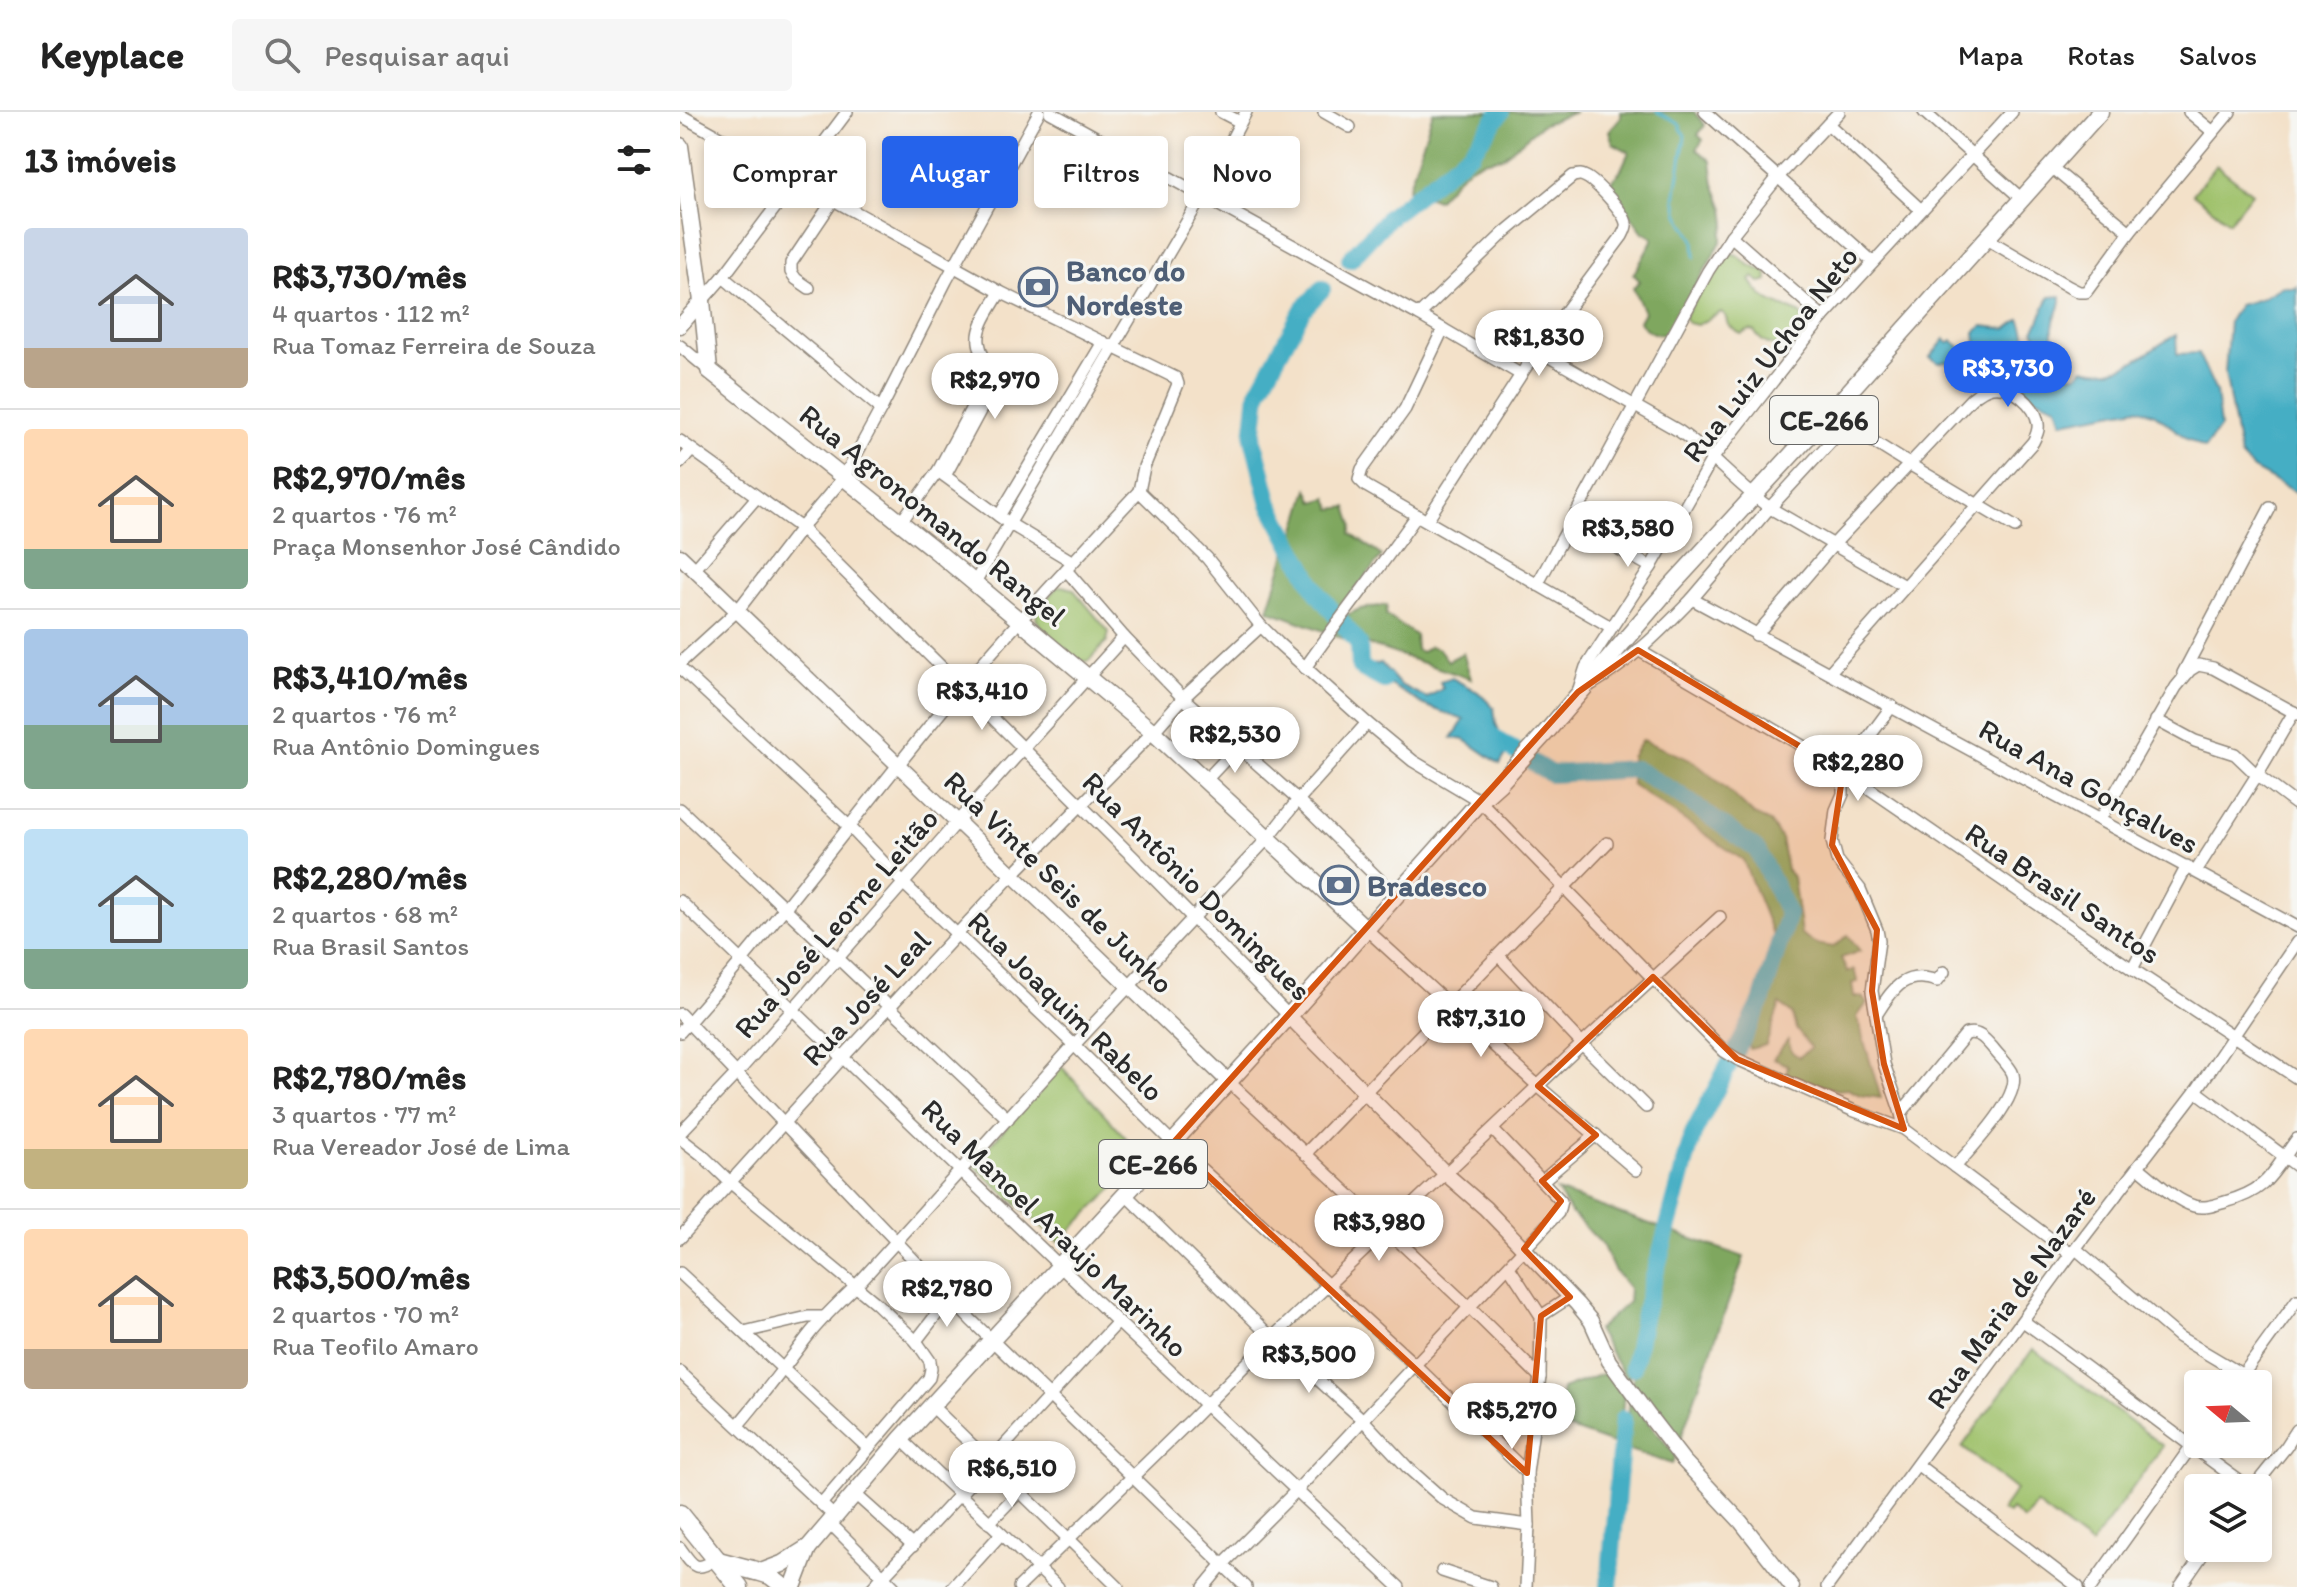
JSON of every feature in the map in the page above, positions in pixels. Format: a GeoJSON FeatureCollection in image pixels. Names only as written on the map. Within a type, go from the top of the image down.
{"type":"FeatureCollection","features":[{"type":"Feature","properties":{"kind":"highway"},"geometry":{"type":"LineString","coordinates":[[680,1514],[717,1560],[731,1586]]}},
{"type":"Feature","properties":{"kind":"highway"},"geometry":{"type":"LineString","coordinates":[[717,1560],[758,1571]]}},
{"type":"Feature","properties":{"kind":"main road","name":"CE-266"},"geometry":{"type":"LineString","coordinates":[[758,1571],[782,1564],[809,1547],[901,1439],[1289,1016],[1480,801],[1549,729],[1578,692],[2100,112]]}},
{"type":"Feature","properties":{"kind":"main road"},"geometry":{"type":"LineString","coordinates":[[680,146],[709,370]]}},
{"type":"Feature","properties":{"kind":"main road","name":"Rua Agronomando Rangel"},"geometry":{"type":"LineString","coordinates":[[709,370],[975,582],[1153,732],[1365,928]]}},
{"type":"Feature","properties":{"kind":"main road","name":"CE-266"},"geometry":{"type":"LineString","coordinates":[[793,1587],[809,1547]]}},
{"type":"Feature","properties":{"kind":"main road"},"geometry":{"type":"LineString","coordinates":[[731,1586],[758,1571],[774,1578],[784,1587]]}},
{"type":"Feature","properties":{"kind":"street"},"geometry":{"type":"LineString","coordinates":[[829,136],[847,112]]}},
{"type":"Feature","properties":{"kind":"street"},"geometry":{"type":"LineString","coordinates":[[680,666],[738,610],[844,477],[1039,112]]}},
{"type":"Feature","properties":{"kind":"street"},"geometry":{"type":"LineString","coordinates":[[1050,112],[1184,186]]}},
{"type":"Feature","properties":{"kind":"street"},"geometry":{"type":"LineString","coordinates":[[1221,112],[1243,117],[1233,136]]}},
{"type":"Feature","properties":{"kind":"street"},"geometry":{"type":"LineString","coordinates":[[1324,112],[1350,127]]}},
{"type":"Feature","properties":{"kind":"street"},"geometry":{"type":"LineString","coordinates":[[1705,112],[1873,262]]}},
{"type":"Feature","properties":{"kind":"street"},"geometry":{"type":"LineString","coordinates":[[1537,585],[1689,302],[1731,236],[1778,177],[1839,112]]}},
{"type":"Feature","properties":{"kind":"street"},"geometry":{"type":"LineString","coordinates":[[1924,112],[2023,200]]}},
{"type":"Feature","properties":{"kind":"street","name":"Rua Luiz Uchoa Neto"},"geometry":{"type":"LineString","coordinates":[[1578,692],[1586,667],[1651,567],[1712,459],[1823,317],[2012,112]]}},
{"type":"Feature","properties":{"kind":"street"},"geometry":{"type":"LineString","coordinates":[[2189,112],[2212,131]]}},
{"type":"Feature","properties":{"kind":"street"},"geometry":{"type":"LineString","coordinates":[[1987,239],[2084,293],[2130,232],[2230,112]]}},
{"type":"Feature","properties":{"kind":"street"},"geometry":{"type":"LineString","coordinates":[[682,114],[721,136]]}},
{"type":"Feature","properties":{"kind":"street"},"geometry":{"type":"LineString","coordinates":[[1828,124],[1920,209]]}},
{"type":"Feature","properties":{"kind":"street"},"geometry":{"type":"LineString","coordinates":[[2051,167],[2130,232]]}},
{"type":"Feature","properties":{"kind":"street"},"geometry":{"type":"LineString","coordinates":[[1305,668],[1346,609],[1422,517],[1537,350],[1622,236],[1625,221],[1589,179],[1581,175],[1573,176],[1504,233],[1419,315]]}},
{"type":"Feature","properties":{"kind":"street"},"geometry":{"type":"LineString","coordinates":[[680,326],[723,277],[775,208]]}},
{"type":"Feature","properties":{"kind":"street"},"geometry":{"type":"LineString","coordinates":[[809,288],[796,279],[791,272],[791,263],[828,208]]}},
{"type":"Feature","properties":{"kind":"street"},"geometry":{"type":"LineString","coordinates":[[850,208],[1000,292],[1178,381],[1144,467],[1139,491],[961,688],[742,960],[683,1023],[738,1072],[992,1341],[1246,1587]]}},
{"type":"Feature","properties":{"kind":"street"},"geometry":{"type":"LineString","coordinates":[[999,516],[1194,208]]}},
{"type":"Feature","properties":{"kind":"street"},"geometry":{"type":"LineString","coordinates":[[1224,208],[1520,374]]}},
{"type":"Feature","properties":{"kind":"street"},"geometry":{"type":"LineString","coordinates":[[1731,236],[1823,317]]}},
{"type":"Feature","properties":{"kind":"street"},"geometry":{"type":"LineString","coordinates":[[723,277],[881,409]]}},
{"type":"Feature","properties":{"kind":"street"},"geometry":{"type":"LineString","coordinates":[[901,522],[942,473],[986,381],[988,370],[979,344],[979,333],[1000,292]]}},
{"type":"Feature","properties":{"kind":"street"},"geometry":{"type":"LineString","coordinates":[[1443,329],[1405,409],[1359,474],[1361,482],[1611,627]]}},
{"type":"Feature","properties":{"kind":"street"},"geometry":{"type":"LineString","coordinates":[[975,582],[1108,344]]}},
{"type":"Feature","properties":{"kind":"street","name":"Rua Agronomando Rangel"},"geometry":{"type":"LineString","coordinates":[[680,346],[709,370]]}},
{"type":"Feature","properties":{"kind":"street"},"geometry":{"type":"LineString","coordinates":[[1537,350],[1679,431],[1770,508],[1905,586]]}},
{"type":"Feature","properties":{"kind":"street"},"geometry":{"type":"LineString","coordinates":[[1756,635],[1834,544],[1971,399],[1994,386],[2017,394],[2036,417],[2038,430],[2033,442],[1829,673]]}},
{"type":"Feature","properties":{"kind":"street"},"geometry":{"type":"LineString","coordinates":[[1829,414],[2015,527]]}},
{"type":"Feature","properties":{"kind":"street"},"geometry":{"type":"LineString","coordinates":[[1578,692],[1617,669],[1692,599],[1846,425]]}},
{"type":"Feature","properties":{"kind":"street","name":"Rua Antônio Domingues"},"geometry":{"type":"LineString","coordinates":[[680,441],[801,528],[1134,858],[1446,1174],[1485,1208],[1591,1321],[1609,1361],[1649,1416],[1683,1460],[1741,1522],[1792,1587]]}},
{"type":"Feature","properties":{"kind":"street"},"geometry":{"type":"LineString","coordinates":[[680,463],[692,450]]}},
{"type":"Feature","properties":{"kind":"street"},"geometry":{"type":"LineString","coordinates":[[942,473],[1069,566],[1124,637],[1183,698],[1298,800],[1395,895]]}},
{"type":"Feature","properties":{"kind":"street"},"geometry":{"type":"LineString","coordinates":[[1139,491],[1207,558],[1261,626],[1413,761],[1480,801],[1724,1051],[1852,1110],[1904,1129],[2073,1252],[2179,1337],[2227,1370]]}},
{"type":"Feature","properties":{"kind":"street"},"geometry":{"type":"LineString","coordinates":[[695,569],[757,497]]}},
{"type":"Feature","properties":{"kind":"street"},"geometry":{"type":"LineString","coordinates":[[2100,819],[2176,687],[2270,508]]}},
{"type":"Feature","properties":{"kind":"street"},"geometry":{"type":"LineString","coordinates":[[1572,523],[1651,567]]}},
{"type":"Feature","properties":{"kind":"street","name":"Rua Vinte Seis de Junho"},"geometry":{"type":"LineString","coordinates":[[680,556],[1228,1081]]}},
{"type":"Feature","properties":{"kind":"street","name":"Rua Ana Gonçalves"},"geometry":{"type":"LineString","coordinates":[[1692,599],[2297,927]]}},
{"type":"Feature","properties":{"kind":"street","name":"Rua José Leal"},"geometry":{"type":"LineString","coordinates":[[680,1238],[1013,874],[1183,698],[1261,626]]}},
{"type":"Feature","properties":{"kind":"street","name":"Rua José Leorne Leitão"},"geometry":{"type":"LineString","coordinates":[[680,1136],[1124,637]]}},
{"type":"Feature","properties":{"kind":"street","name":"Rua Brasil Santos"},"geometry":{"type":"LineString","coordinates":[[1638,650],[1843,772],[2297,1078]]}},
{"type":"Feature","properties":{"kind":"street"},"geometry":{"type":"LineString","coordinates":[[2132,969],[2192,869],[2296,713],[2204,665],[2190,670],[2176,687]]}},
{"type":"Feature","properties":{"kind":"street","name":"Rua Joaquim Rabelo"},"geometry":{"type":"LineString","coordinates":[[680,666],[850,827],[903,883],[1173,1143],[1414,1364],[1527,1473]]}},
{"type":"Feature","properties":{"kind":"street"},"geometry":{"type":"LineString","coordinates":[[1892,706],[1843,772],[1843,794],[1833,824],[1832,845],[1840,866],[1860,889],[1877,930],[1879,941],[1872,991],[1884,1064],[1904,1129]]}},
{"type":"Feature","properties":{"kind":"street"},"geometry":{"type":"LineString","coordinates":[[2156,720],[2195,741],[2235,754],[2297,805]]}},
{"type":"Feature","properties":{"kind":"street"},"geometry":{"type":"LineString","coordinates":[[738,1425],[825,1317],[1268,838],[1367,723]]}},
{"type":"Feature","properties":{"kind":"street"},"geometry":{"type":"LineString","coordinates":[[1206,780],[1238,746]]}},
{"type":"Feature","properties":{"kind":"street"},"geometry":{"type":"LineString","coordinates":[[680,809],[1008,1119]]}},
{"type":"Feature","properties":{"kind":"street"},"geometry":{"type":"LineString","coordinates":[[1305,1154],[1607,843]]}},
{"type":"Feature","properties":{"kind":"street","name":"Rua Manoel Araujo Marinho"},"geometry":{"type":"LineString","coordinates":[[680,901],[1397,1586]]}},
{"type":"Feature","properties":{"kind":"street"},"geometry":{"type":"LineString","coordinates":[[1019,1587],[1272,1338],[1720,917]]}},
{"type":"Feature","properties":{"kind":"street","name":"Rua Agronomando Rangel"},"geometry":{"type":"LineString","coordinates":[[1365,928],[1538,1086],[1636,1170]]}},
{"type":"Feature","properties":{"kind":"street","name":"Rua Maria de Nazaré"},"geometry":{"type":"LineString","coordinates":[[1827,1587],[2073,1252],[2196,1091],[2297,942]]}},
{"type":"Feature","properties":{"kind":"street"},"geometry":{"type":"LineString","coordinates":[[1499,956],[1646,1107]]}},
{"type":"Feature","properties":{"kind":"street"},"geometry":{"type":"LineString","coordinates":[[1876,1015],[1896,984],[1914,978],[1937,981],[1944,972]]}},
{"type":"Feature","properties":{"kind":"street"},"geometry":{"type":"LineString","coordinates":[[1901,1113],[1966,1034],[1976,1033],[1984,1038],[2012,1073],[2013,1091],[1955,1167]]}},
{"type":"Feature","properties":{"kind":"street"},"geometry":{"type":"LineString","coordinates":[[1228,1081],[1540,1377]]}},
{"type":"Feature","properties":{"kind":"street"},"geometry":{"type":"LineString","coordinates":[[2196,1091],[2297,1166]]}},
{"type":"Feature","properties":{"kind":"street"},"geometry":{"type":"LineString","coordinates":[[1204,1587],[1558,1213],[1561,1201],[1493,1130]]}},
{"type":"Feature","properties":{"kind":"street"},"geometry":{"type":"LineString","coordinates":[[1542,1181],[1596,1135]]}},
{"type":"Feature","properties":{"kind":"street"},"geometry":{"type":"LineString","coordinates":[[680,1136],[731,1183],[856,1286],[916,1341],[930,1361],[929,1378],[821,1504]]}},
{"type":"Feature","properties":{"kind":"street"},"geometry":{"type":"LineString","coordinates":[[2138,1167],[2182,1200],[2197,1207],[2209,1207],[2257,1191],[2297,1139]]}},
{"type":"Feature","properties":{"kind":"street"},"geometry":{"type":"LineString","coordinates":[[1125,1194],[1443,1499],[1464,1513],[1487,1521],[1529,1525]]}},
{"type":"Feature","properties":{"kind":"street"},"geometry":{"type":"LineString","coordinates":[[1509,1267],[1541,1316],[1540,1377],[1527,1473],[1529,1525],[1526,1587]]}},
{"type":"Feature","properties":{"kind":"street"},"geometry":{"type":"LineString","coordinates":[[680,1273],[868,1448]]}},
{"type":"Feature","properties":{"kind":"street"},"geometry":{"type":"LineString","coordinates":[[916,1341],[950,1297]]}},
{"type":"Feature","properties":{"kind":"street"},"geometry":{"type":"LineString","coordinates":[[1541,1316],[1570,1297]]}},
{"type":"Feature","properties":{"kind":"street"},"geometry":{"type":"LineString","coordinates":[[2246,1370],[2297,1300]]}},
{"type":"Feature","properties":{"kind":"street"},"geometry":{"type":"LineString","coordinates":[[744,1332],[808,1317],[825,1317]]}},
{"type":"Feature","properties":{"kind":"street"},"geometry":{"type":"LineString","coordinates":[[2023,1321],[2184,1435]]}},
{"type":"Feature","properties":{"kind":"street"},"geometry":{"type":"LineString","coordinates":[[873,1587],[1118,1322]]}},
{"type":"Feature","properties":{"kind":"street"},"geometry":{"type":"LineString","coordinates":[[680,1372],[821,1504],[894,1587]]}},
{"type":"Feature","properties":{"kind":"street"},"geometry":{"type":"LineString","coordinates":[[932,1406],[1118,1587]]}},
{"type":"Feature","properties":{"kind":"street"},"geometry":{"type":"LineString","coordinates":[[2263,1474],[2297,1430]]}},
{"type":"Feature","properties":{"kind":"street"},"geometry":{"type":"LineString","coordinates":[[901,1439],[1058,1587]]}},
{"type":"Feature","properties":{"kind":"street"},"geometry":{"type":"LineString","coordinates":[[2091,1587],[2184,1456]]}},
{"type":"Feature","properties":{"kind":"street"},"geometry":{"type":"LineString","coordinates":[[2214,1458],[2234,1474]]}},
{"type":"Feature","properties":{"kind":"street"},"geometry":{"type":"LineString","coordinates":[[1918,1465],[2078,1587]]}},
{"type":"Feature","properties":{"kind":"street"},"geometry":{"type":"LineString","coordinates":[[989,1523],[1019,1492]]}},
{"type":"Feature","properties":{"kind":"street"},"geometry":{"type":"LineString","coordinates":[[855,1494],[913,1546]]}},
{"type":"Feature","properties":{"kind":"street"},"geometry":{"type":"LineString","coordinates":[[953,1587],[1001,1534]]}},
{"type":"Feature","properties":{"kind":"street"},"geometry":{"type":"LineString","coordinates":[[680,1548],[696,1567],[717,1560]]}},
{"type":"Feature","properties":{"kind":"street"},"geometry":{"type":"LineString","coordinates":[[2180,1587],[2197,1562]]}},
{"type":"Feature","properties":{"kind":"street"},"geometry":{"type":"LineString","coordinates":[[1442,1571],[1491,1587]]}},
{"type":"Feature","properties":{"kind":"highlighted area"},"geometry":{"type":"Polygon","coordinates":[[[1638,650],[1843,772],[1832,845],[1877,930],[1872,991],[1884,1064],[1904,1129],[1737,1059],[1653,977],[1538,1086],[1596,1135],[1542,1181],[1561,1201],[1524,1249],[1570,1297],[1541,1316],[1527,1473],[1173,1143],[1578,692],[1638,650]]]}},
{"type":"Feature","properties":{"kind":"green space"},"geometry":{"type":"Polygon","coordinates":[[[1433,112],[1575,112],[1541,125],[1503,157],[1470,167],[1437,200],[1408,189],[1433,112]]]}},
{"type":"Feature","properties":{"kind":"green space"},"geometry":{"type":"Polygon","coordinates":[[[1621,112],[1694,112],[1705,125],[1698,135],[1703,140],[1697,149],[1711,161],[1714,184],[1724,208],[1726,224],[1722,240],[1668,335],[1651,332],[1639,321],[1644,312],[1633,288],[1640,281],[1633,274],[1653,238],[1643,232],[1608,184],[1620,172],[1629,152],[1613,143],[1609,131],[1621,117],[1621,112]]]}},
{"type":"Feature","properties":{"kind":"green space"},"geometry":{"type":"Polygon","coordinates":[[[2216,165],[2252,193],[2229,222],[2193,194],[2216,165]]]}},
{"type":"Feature","properties":{"kind":"green space"},"geometry":{"type":"Polygon","coordinates":[[[1725,251],[1766,272],[1768,281],[1761,283],[1754,277],[1750,280],[1766,299],[1801,314],[1803,331],[1796,347],[1767,344],[1750,330],[1741,334],[1728,325],[1721,312],[1697,325],[1688,323],[1684,317],[1725,251]]]}},
{"type":"Feature","properties":{"kind":"green space"},"geometry":{"type":"Polygon","coordinates":[[[1308,489],[1314,502],[1328,498],[1332,509],[1347,507],[1353,525],[1351,534],[1382,556],[1338,611],[1321,589],[1294,536],[1308,489]]]}},
{"type":"Feature","properties":{"kind":"green space"},"geometry":{"type":"Polygon","coordinates":[[[1288,547],[1311,591],[1350,641],[1268,610],[1288,547]]]}},
{"type":"Feature","properties":{"kind":"green space"},"geometry":{"type":"Polygon","coordinates":[[[1057,587],[1073,589],[1109,632],[1107,641],[1089,661],[1076,661],[1040,626],[1036,618],[1037,610],[1057,587]]]}},
{"type":"Feature","properties":{"kind":"green space"},"geometry":{"type":"Polygon","coordinates":[[[1387,605],[1386,615],[1415,635],[1416,650],[1422,652],[1430,646],[1439,649],[1448,661],[1463,653],[1471,679],[1369,645],[1344,616],[1360,609],[1387,605]]]}},
{"type":"Feature","properties":{"kind":"green space"},"geometry":{"type":"Polygon","coordinates":[[[1642,740],[1693,761],[1754,815],[1770,822],[1781,839],[1787,870],[1793,877],[1801,934],[1816,944],[1834,947],[1848,935],[1860,951],[1841,958],[1847,972],[1854,970],[1858,982],[1852,983],[1854,997],[1862,997],[1867,1003],[1857,1017],[1881,1098],[1786,1075],[1788,1065],[1773,1059],[1788,1040],[1792,1052],[1799,1057],[1811,1048],[1796,1029],[1792,1014],[1780,1004],[1766,1045],[1750,1049],[1744,1024],[1778,948],[1743,860],[1631,784],[1631,757],[1642,740]]]}},
{"type":"Feature","properties":{"kind":"green space"},"geometry":{"type":"Polygon","coordinates":[[[1060,1065],[1144,1158],[1059,1242],[973,1165],[1060,1065]]]}},
{"type":"Feature","properties":{"kind":"green space"},"geometry":{"type":"Polygon","coordinates":[[[1557,1191],[1664,1229],[1628,1382],[1597,1330],[1628,1302],[1629,1288],[1614,1270],[1602,1244],[1572,1214],[1557,1191]]]}},
{"type":"Feature","properties":{"kind":"green space"},"geometry":{"type":"Polygon","coordinates":[[[1670,1231],[1744,1257],[1677,1449],[1631,1388],[1670,1231]]]}},
{"type":"Feature","properties":{"kind":"green space"},"geometry":{"type":"Polygon","coordinates":[[[2033,1349],[2163,1446],[2091,1545],[2036,1504],[2024,1520],[2011,1510],[2008,1514],[2002,1510],[2016,1490],[1962,1447],[2033,1349]]]}},
{"type":"Feature","properties":{"kind":"green space"},"geometry":{"type":"Polygon","coordinates":[[[1607,1372],[1624,1395],[1618,1446],[1556,1424],[1562,1389],[1607,1372]]]}},
{"type":"Feature","properties":{"kind":"green space"},"geometry":{"type":"Polygon","coordinates":[[[1630,1401],[1676,1455],[1672,1464],[1623,1448],[1630,1401]]]}},
{"type":"Feature","properties":{"kind":"water"},"geometry":{"type":"Polygon","coordinates":[[[2283,286],[2297,286],[2297,493],[2253,469],[2240,456],[2225,373],[2229,321],[2239,305],[2260,299],[2283,286]]]}},
{"type":"Feature","properties":{"kind":"water"},"geometry":{"type":"Polygon","coordinates":[[[2061,296],[2053,333],[2058,352],[2071,375],[2077,375],[2084,368],[2110,370],[2122,367],[2176,335],[2177,354],[2198,353],[2216,392],[2220,427],[2205,448],[2187,439],[2155,414],[2137,408],[2062,422],[2057,406],[2032,396],[2018,383],[2010,355],[1995,361],[1976,375],[1958,362],[1954,366],[1946,361],[1938,363],[1930,357],[1945,339],[1948,343],[1952,340],[1965,351],[1976,342],[1975,332],[1983,326],[2007,329],[2020,319],[2028,346],[2043,358],[2034,330],[2050,297],[2061,296]]]}},
{"type":"Feature","properties":{"kind":"water"},"geometry":{"type":"Polygon","coordinates":[[[1355,644],[1370,666],[1381,663],[1400,685],[1427,698],[1443,688],[1440,682],[1452,678],[1478,692],[1494,708],[1500,733],[1487,743],[1508,751],[1500,764],[1465,740],[1452,738],[1464,720],[1424,705],[1358,665],[1355,644]]]}},
{"type":"Feature","properties":{"kind":"waterway"},"geometry":{"type":"LineString","coordinates":[[1350,259],[1389,217],[1471,152],[1501,112]]}},
{"type":"Feature","properties":{"kind":"waterway"},"geometry":{"type":"LineString","coordinates":[[1657,112],[1679,124],[1685,136],[1675,198],[1679,215],[1694,240],[1695,257]]}},
{"type":"Feature","properties":{"kind":"waterway"},"geometry":{"type":"LineString","coordinates":[[1322,289],[1303,309],[1258,392],[1253,438],[1270,504],[1317,592],[1359,644],[1360,667],[1384,680]]}},
{"type":"Feature","properties":{"kind":"waterway"},"geometry":{"type":"LineString","coordinates":[[1475,726],[1551,774],[1635,769],[1677,793],[1757,850],[1788,914],[1761,1003],[1693,1134],[1643,1318],[1633,1367]]}},
{"type":"Feature","properties":{"kind":"waterway"},"geometry":{"type":"LineString","coordinates":[[1609,1587],[1623,1419]]}},
{"type":"Feature","properties":{"kind":"place","name":"Banco do Nordeste"},"geometry":{"type":"Point","coordinates":[1038,287]}},
{"type":"Feature","properties":{"kind":"place","name":"Bradesco"},"geometry":{"type":"Point","coordinates":[1339,885]}}]}
